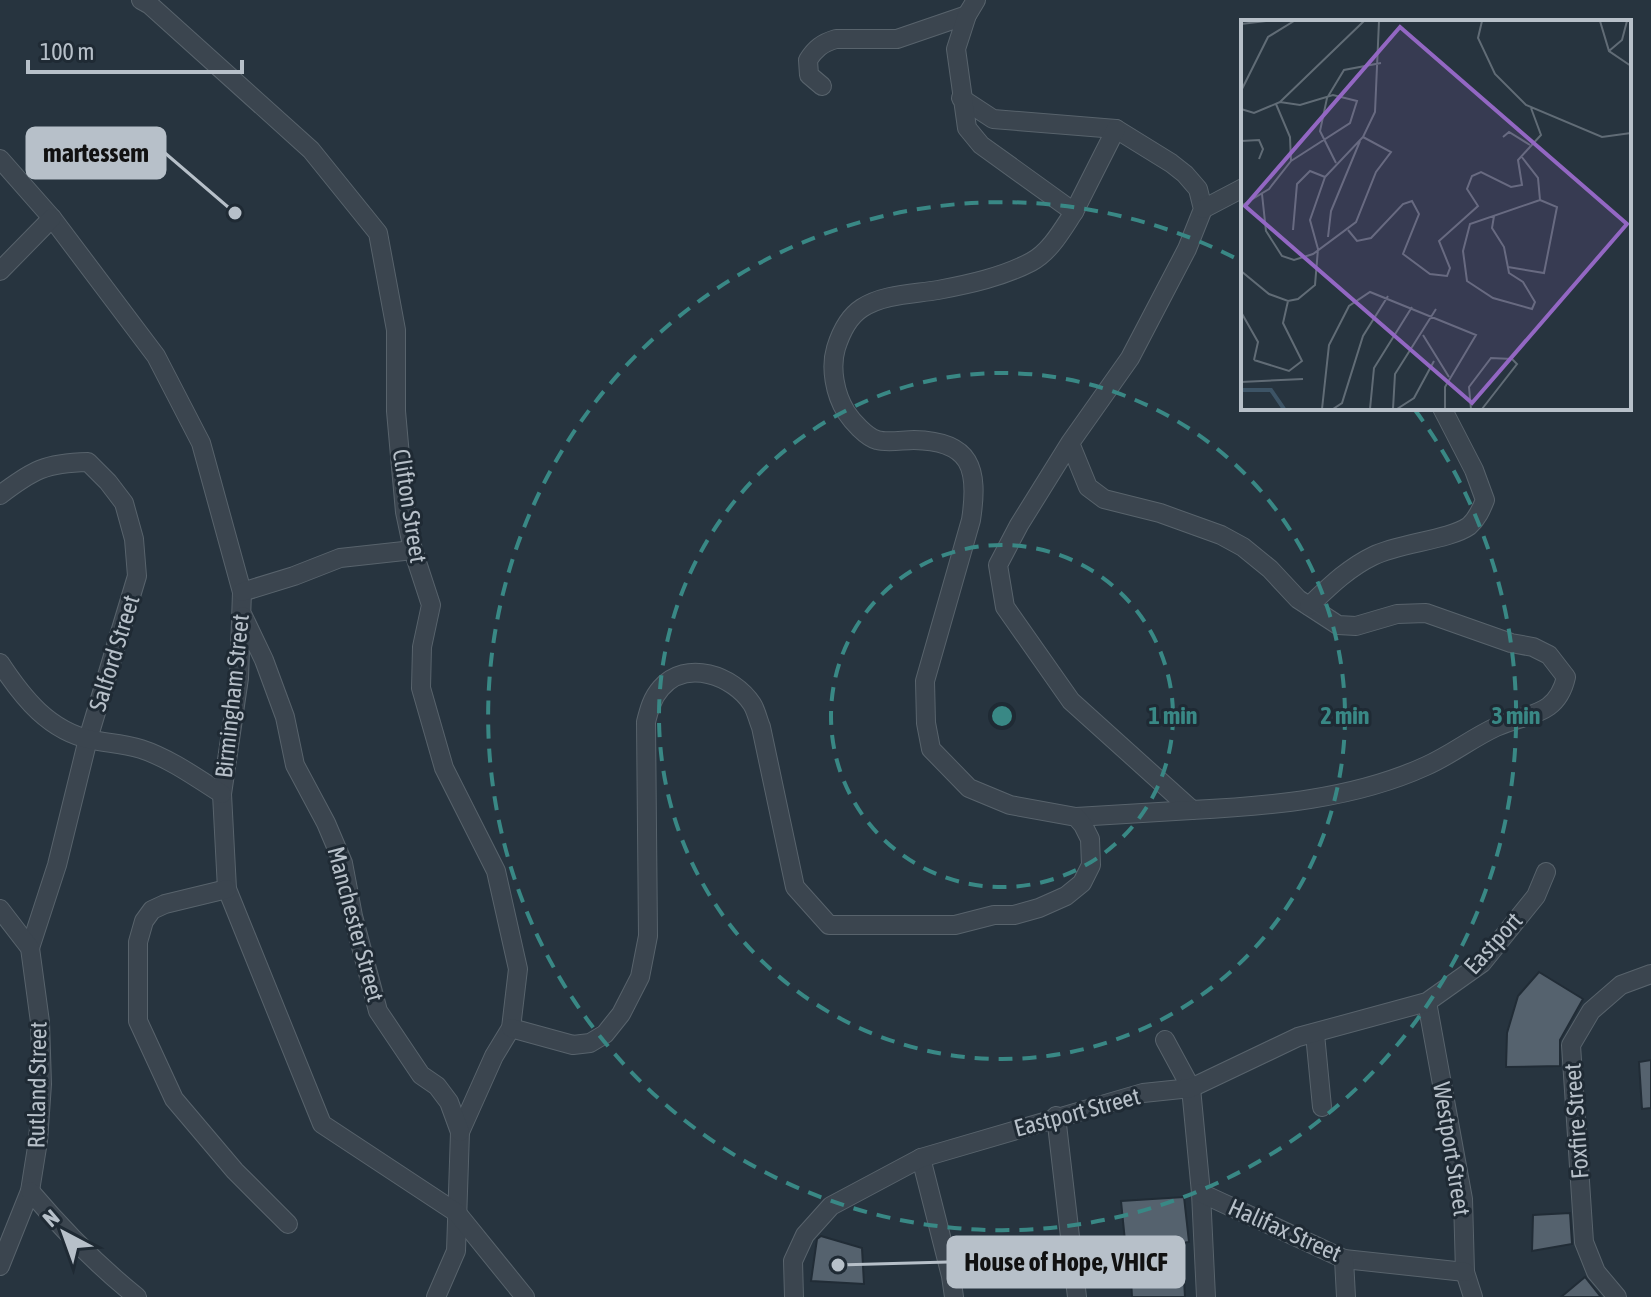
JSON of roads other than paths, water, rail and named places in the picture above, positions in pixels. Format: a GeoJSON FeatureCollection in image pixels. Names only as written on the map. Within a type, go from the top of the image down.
{"type":"FeatureCollection","features":[{"type":"Feature","properties":{"kind":"street","name":"Clifton Street"},"geometry":{"type":"LineString","coordinates":[[141,0],[311,150],[378,233],[396,330],[396,411],[405,512],[413,550],[431,605],[422,647],[421,688],[444,768],[496,871],[518,969],[511,1028],[494,1056],[460,1132],[456,1251],[436,1297]]}},
{"type":"Feature","properties":{"kind":"street"},"geometry":{"type":"LineString","coordinates":[[822,86],[809,75],[808,60],[826,42],[836,39],[897,39],[971,7]]}},
{"type":"Feature","properties":{"kind":"street"},"geometry":{"type":"LineString","coordinates":[[971,7],[956,49],[967,128],[981,145],[1074,212]]}},
{"type":"Feature","properties":{"kind":"street"},"geometry":{"type":"LineString","coordinates":[[961,98],[993,119],[1116,129],[1185,174],[1198,189],[1203,209],[1187,249],[1130,358],[1070,443],[998,565],[1005,607],[1071,701],[1192,810]]}},
{"type":"Feature","properties":{"kind":"street"},"geometry":{"type":"LineString","coordinates":[[1070,443],[1088,487],[1104,499],[1160,513],[1221,535],[1243,547],[1270,569],[1298,599],[1338,625],[1356,626],[1397,614],[1426,613],[1511,643],[1533,647],[1549,655],[1566,677],[1563,693],[1549,707],[1498,726],[1426,766],[1363,788],[1266,806],[1076,817],[1010,805],[969,788],[931,749],[926,723],[925,681],[971,520],[975,493],[968,462],[960,451],[947,444],[877,440],[859,427],[839,398],[833,359],[844,327],[860,309],[879,300],[1001,275],[1023,266],[1049,248],[1074,212],[1116,129]]}},
{"type":"Feature","properties":{"kind":"street","name":"Birmingham Street"},"geometry":{"type":"LineString","coordinates":[[0,159],[52,218],[156,356],[201,443],[242,592],[239,678],[222,794],[227,889],[322,1124],[457,1213]]}},
{"type":"Feature","properties":{"kind":"street"},"geometry":{"type":"LineString","coordinates":[[1203,209],[1241,189]]}},
{"type":"Feature","properties":{"kind":"street"},"geometry":{"type":"LineString","coordinates":[[0,271],[52,218]]}},
{"type":"Feature","properties":{"kind":"street"},"geometry":{"type":"LineString","coordinates":[[1309,606],[1344,574],[1374,556],[1406,543],[1461,530],[1479,515],[1485,500],[1474,470],[1443,410]]}},
{"type":"Feature","properties":{"kind":"street","name":"Salford Street"},"geometry":{"type":"LineString","coordinates":[[0,495],[30,473],[57,462],[88,462],[124,503],[134,539],[137,576],[88,739],[57,865],[30,948]]}},
{"type":"Feature","properties":{"kind":"street"},"geometry":{"type":"LineString","coordinates":[[242,592],[340,558],[413,550]]}},
{"type":"Feature","properties":{"kind":"street","name":"Manchester Street"},"geometry":{"type":"LineString","coordinates":[[241,612],[264,660],[285,717],[295,765],[343,863],[353,916],[378,1011],[421,1075],[437,1086],[449,1102],[460,1132]]}},
{"type":"Feature","properties":{"kind":"street"},"geometry":{"type":"LineString","coordinates":[[0,663],[20,695],[64,731],[141,749],[189,772],[222,794]]}},
{"type":"Feature","properties":{"kind":"street"},"geometry":{"type":"LineString","coordinates":[[511,1028],[573,1045],[590,1043],[605,1034],[621,1014],[640,977],[648,936],[646,722],[651,703],[661,687],[677,675],[697,671],[714,676],[734,685],[752,704],[761,727],[795,887],[829,925],[955,925],[1039,908],[1066,896],[1082,883],[1091,865],[1090,839],[1076,817]]}},
{"type":"Feature","properties":{"kind":"street","name":"Eastport"},"geometry":{"type":"LineString","coordinates":[[1427,1002],[1482,963],[1536,896],[1546,872]]}},
{"type":"Feature","properties":{"kind":"street"},"geometry":{"type":"LineString","coordinates":[[227,889],[165,904],[152,910],[144,921],[138,942],[138,1021],[174,1099],[235,1171],[288,1224]]}},
{"type":"Feature","properties":{"kind":"street","name":"Rutland Street"},"geometry":{"type":"LineString","coordinates":[[0,909],[30,948],[40,1022],[42,1084],[30,1191],[0,1266]]}},
{"type":"Feature","properties":{"kind":"street","name":"Foxfire Street"},"geometry":{"type":"LineString","coordinates":[[1617,1297],[1596,1272],[1584,1242],[1571,1045],[1591,1011],[1621,985],[1651,974]]}},
{"type":"Feature","properties":{"kind":"street","name":"Eastport Street"},"geometry":{"type":"LineString","coordinates":[[794,1297],[793,1261],[805,1235],[831,1206],[921,1158],[1143,1093],[1191,1088],[1298,1037],[1427,1002]]}},
{"type":"Feature","properties":{"kind":"street","name":"Westport Street"},"geometry":{"type":"LineString","coordinates":[[1427,1002],[1463,1199],[1465,1272],[1473,1297]]}},
{"type":"Feature","properties":{"kind":"street"},"geometry":{"type":"LineString","coordinates":[[1315,1034],[1322,1107]]}},
{"type":"Feature","properties":{"kind":"street"},"geometry":{"type":"LineString","coordinates":[[1165,1040],[1191,1088],[1201,1193],[1206,1297]]}},
{"type":"Feature","properties":{"kind":"street"},"geometry":{"type":"LineString","coordinates":[[1056,1116],[1077,1297]]}},
{"type":"Feature","properties":{"kind":"street"},"geometry":{"type":"LineString","coordinates":[[921,1158],[954,1297]]}},
{"type":"Feature","properties":{"kind":"street"},"geometry":{"type":"LineString","coordinates":[[30,1191],[67,1234],[137,1297]]}},
{"type":"Feature","properties":{"kind":"street","name":"Halifax Street"},"geometry":{"type":"LineString","coordinates":[[1201,1193],[1344,1259],[1465,1272]]}},
{"type":"Feature","properties":{"kind":"street"},"geometry":{"type":"LineString","coordinates":[[457,1213],[525,1297]]}},
{"type":"Feature","properties":{"kind":"street"},"geometry":{"type":"LineString","coordinates":[[1344,1259],[1346,1297]]}},
{"type":"Feature","properties":{"kind":"place","name":"martessem"},"geometry":{"type":"Point","coordinates":[235,213]}},
{"type":"Feature","properties":{"kind":"place","name":"House of Hope, VHICF"},"geometry":{"type":"Point","coordinates":[838,1265]}}]}
